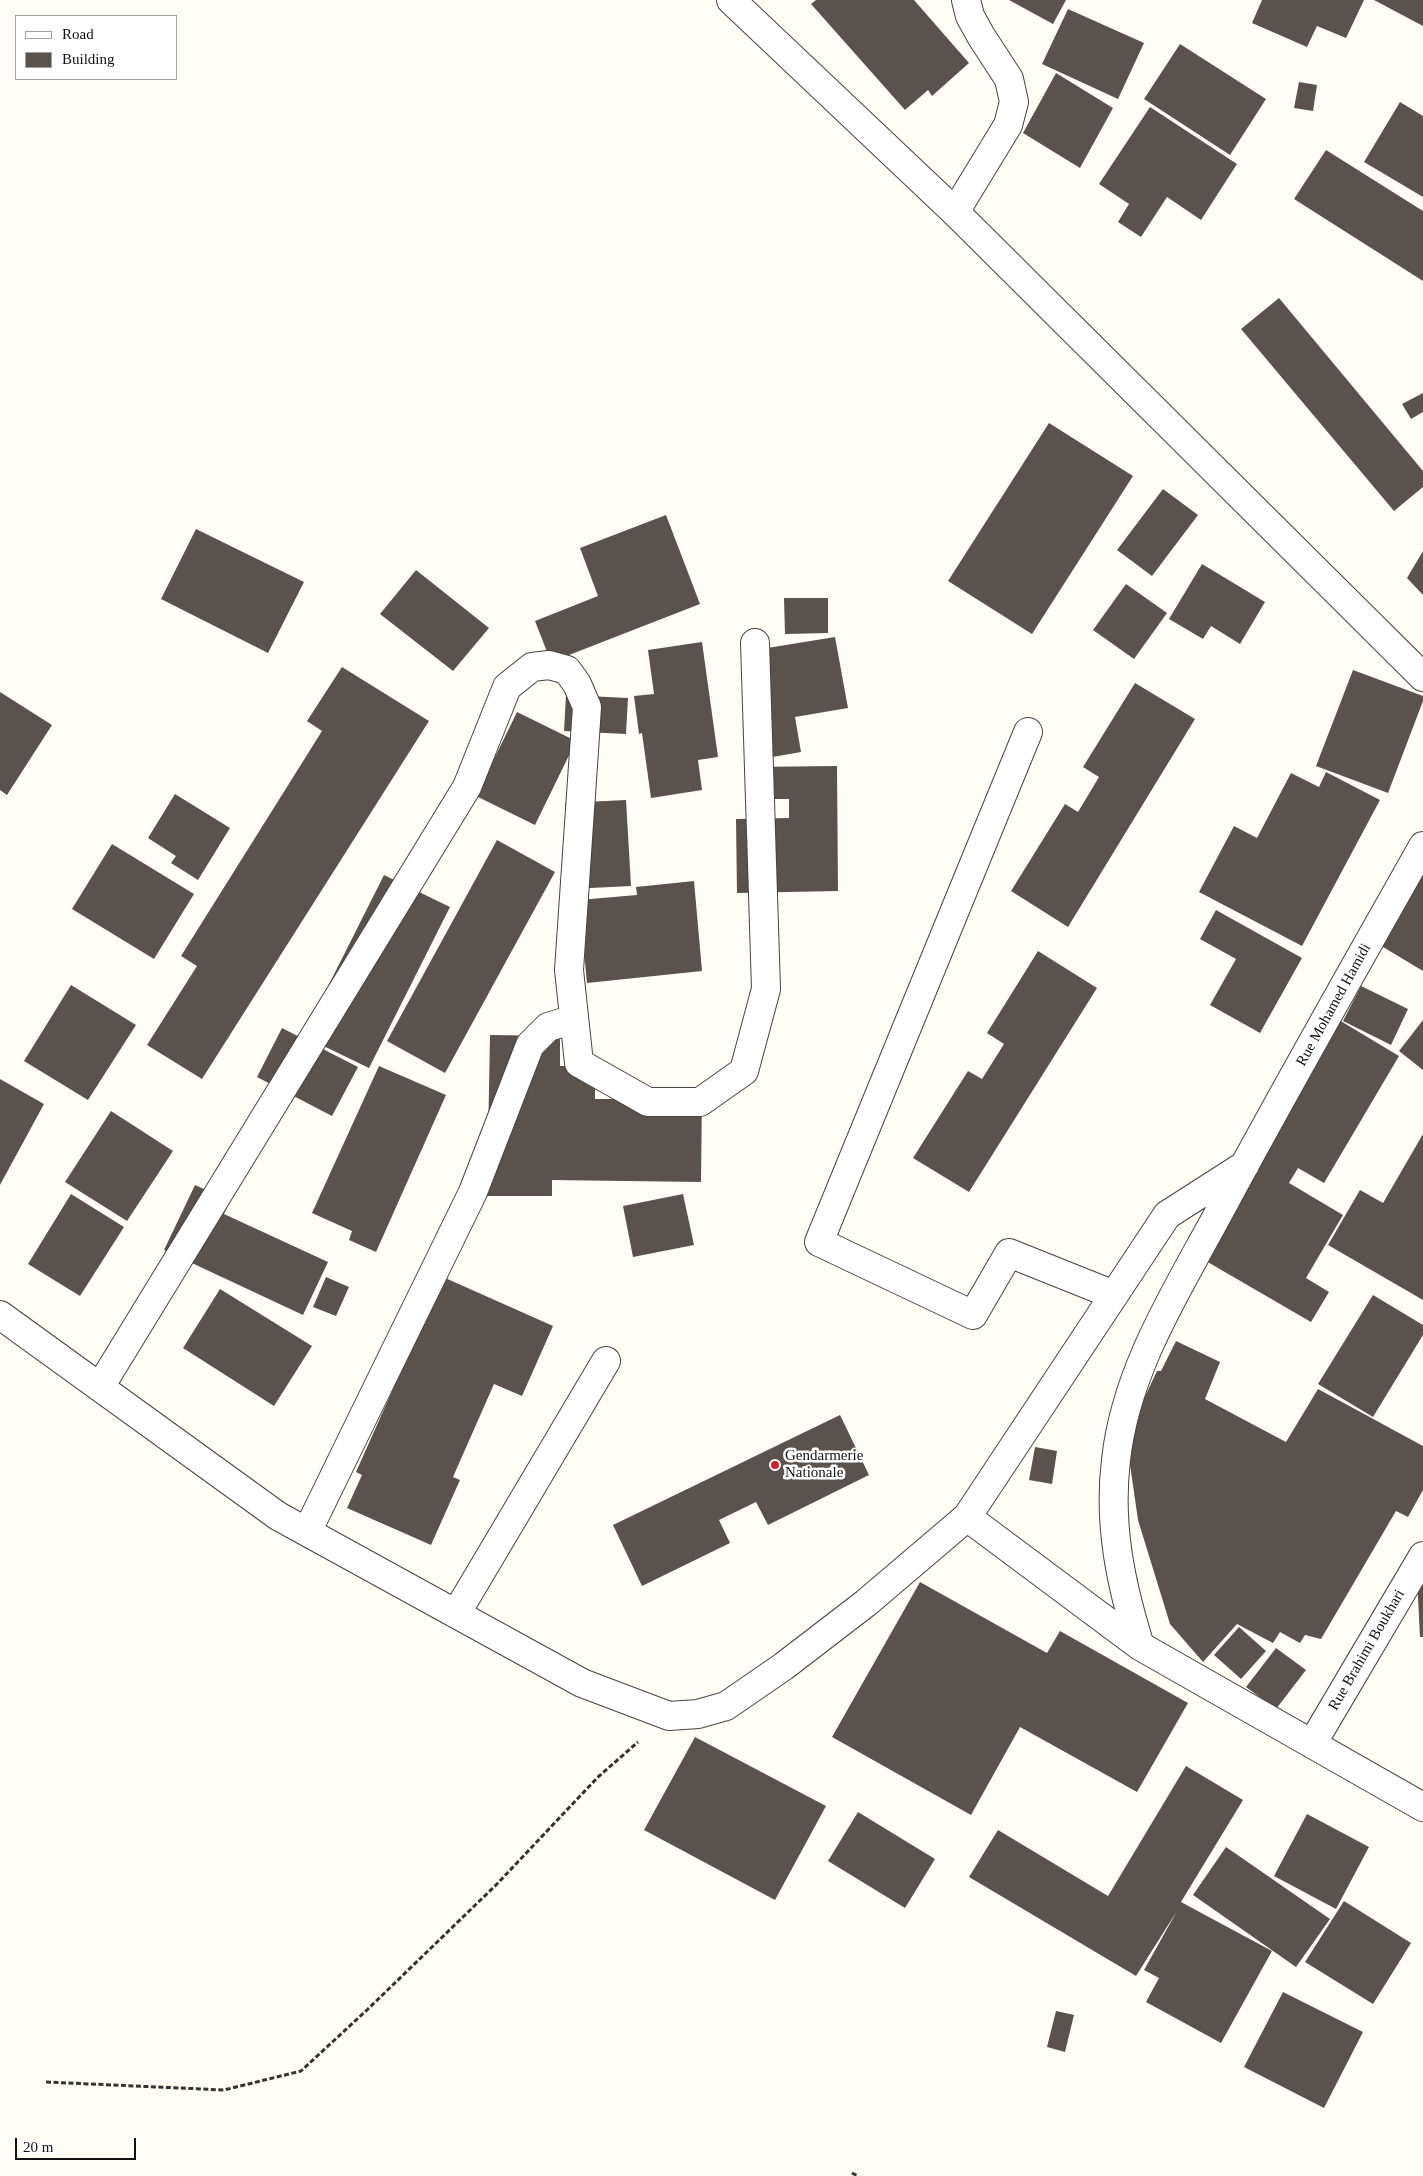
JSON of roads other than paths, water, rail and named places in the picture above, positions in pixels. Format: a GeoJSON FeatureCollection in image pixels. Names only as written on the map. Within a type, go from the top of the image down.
{"type":"FeatureCollection","features":[{"type":"Feature","properties":{"kind":"street"},"geometry":{"type":"LineString","coordinates":[[731,0],[954,212],[1423,676]]}},
{"type":"Feature","properties":{"kind":"street"},"geometry":{"type":"LineString","coordinates":[[954,212],[1008,125],[1014,102],[1009,79],[980,36],[970,16],[966,0]]}},
{"type":"Feature","properties":{"kind":"street"},"geometry":{"type":"LineString","coordinates":[[100,1388],[467,787],[507,687],[532,666],[549,665],[568,670],[577,684],[586,708],[568,970],[579,1063],[648,1102],[700,1102],[744,1071],[766,989],[755,643]]}},
{"type":"Feature","properties":{"kind":"street"},"geometry":{"type":"LineString","coordinates":[[1028,732],[819,1242],[973,1315],[1010,1253],[1114,1295]]}},
{"type":"Feature","properties":{"kind":"street","name":"Rue Mohamed Hamidi"},"geometry":{"type":"LineString","coordinates":[[1140,1646],[1126,1600],[1116,1554],[1113,1507],[1116,1459],[1124,1413],[1139,1367],[1159,1324],[1245,1164],[1423,846]]}},
{"type":"Feature","properties":{"kind":"street"},"geometry":{"type":"LineString","coordinates":[[307,1532],[473,1192],[530,1045],[548,1027],[574,1019]]}},
{"type":"Feature","properties":{"kind":"street"},"geometry":{"type":"LineString","coordinates":[[0,1315],[278,1516],[582,1683],[669,1716],[698,1714],[726,1706],[784,1666],[866,1603],[967,1516],[1167,1215],[1245,1164]]}},
{"type":"Feature","properties":{"kind":"street"},"geometry":{"type":"LineString","coordinates":[[456,1614],[606,1361]]}},
{"type":"Feature","properties":{"kind":"street"},"geometry":{"type":"LineString","coordinates":[[967,1516],[1140,1646],[1423,1807]]}},
{"type":"Feature","properties":{"kind":"street","name":"Rue Brahimi Boukhari"},"geometry":{"type":"LineString","coordinates":[[1312,1744],[1423,1556]]}},
{"type":"Feature","properties":{"kind":"place","name":"Gendarmerie Nationale"},"geometry":{"type":"Point","coordinates":[775,1465]}}]}
